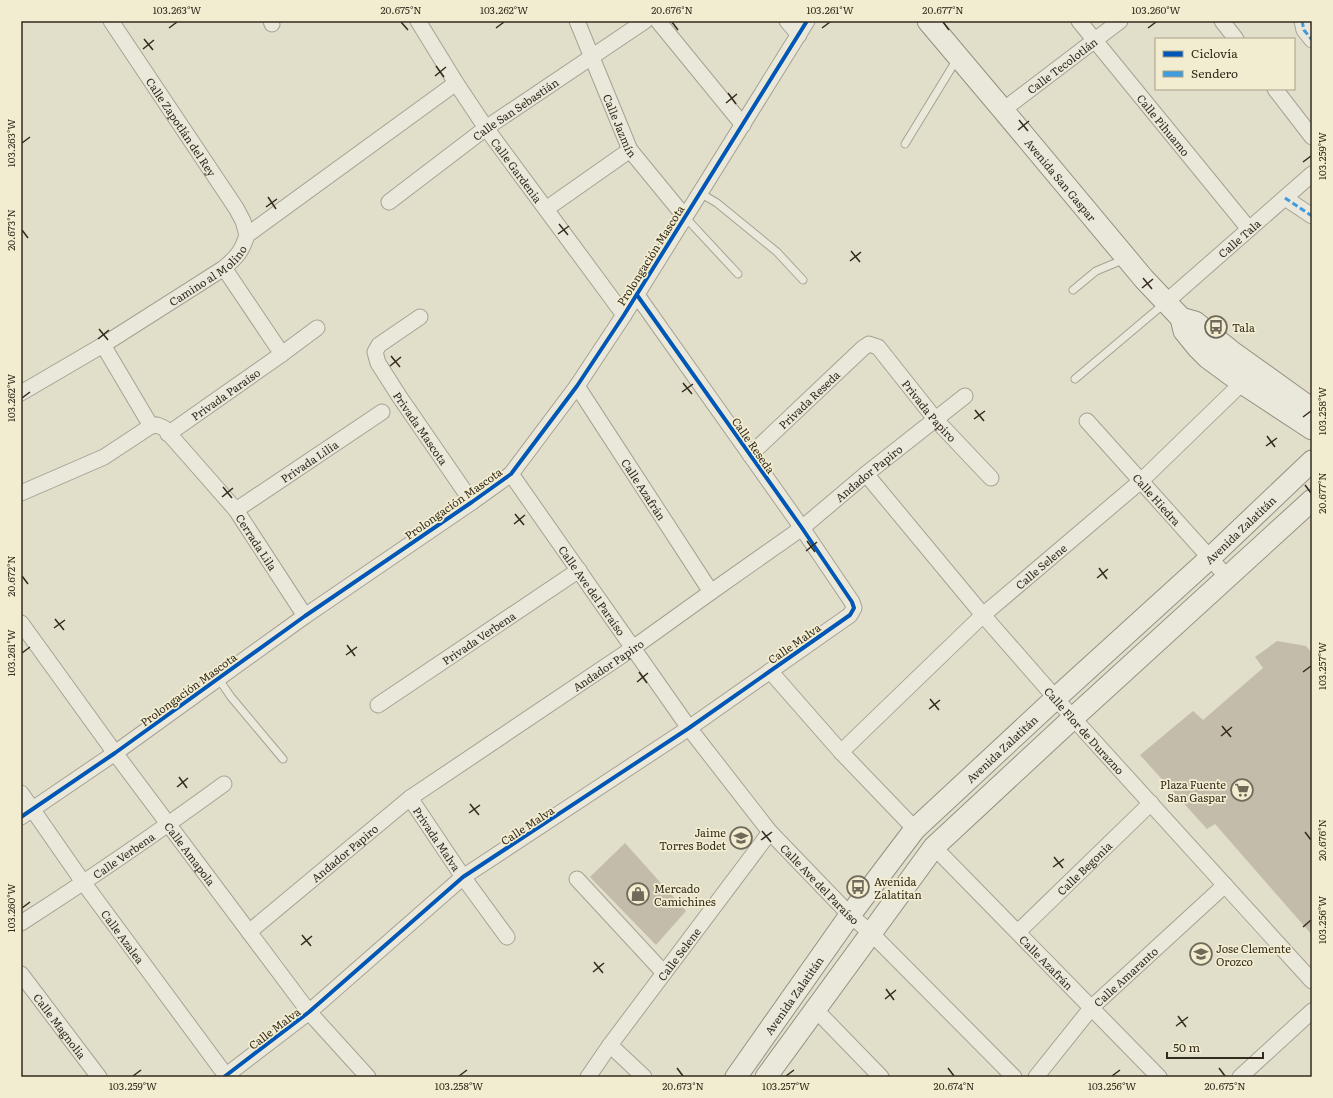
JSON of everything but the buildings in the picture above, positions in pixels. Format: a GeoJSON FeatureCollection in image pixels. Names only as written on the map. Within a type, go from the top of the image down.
{"type":"FeatureCollection","features":[{"type":"Feature","properties":{"kind":"street","name":"Calle Zapotlán del Rey"},"geometry":{"type":"LineString","coordinates":[[110,21],[236,208],[243,221],[247,235]]}},
{"type":"Feature","properties":{"kind":"street","name":"Calle Gardenia"},"geometry":{"type":"LineString","coordinates":[[418,21],[486,128],[624,315]]}},
{"type":"Feature","properties":{"kind":"street","name":"Calle Jazmín"},"geometry":{"type":"LineString","coordinates":[[577,21],[630,150],[685,217]]}},
{"type":"Feature","properties":{"kind":"street","name":"Calle San Sebastián"},"geometry":{"type":"LineString","coordinates":[[389,202],[486,128],[645,21]]}},
{"type":"Feature","properties":{"kind":"street"},"geometry":{"type":"LineString","coordinates":[[658,21],[743,125]]}},
{"type":"Feature","properties":{"kind":"street"},"geometry":{"type":"LineString","coordinates":[[787,21],[799,35]]}},
{"type":"Feature","properties":{"kind":"street","name":"Prolongación Mascota"},"geometry":{"type":"LineString","coordinates":[[27,813],[115,753],[305,616],[511,474],[577,386],[624,315],[807,21]]}},
{"type":"Feature","properties":{"kind":"street","name":"Avenida San Gaspar"},"geometry":{"type":"LineString","coordinates":[[928,21],[1127,259],[1181,318],[1184,331],[1196,347],[1242,383],[1312,429]]}},
{"type":"Feature","properties":{"kind":"street","name":"Calle Pihuamo"},"geometry":{"type":"LineString","coordinates":[[1079,21],[1249,229]]}},
{"type":"Feature","properties":{"kind":"street","name":"Calle Tecolotlán"},"geometry":{"type":"LineString","coordinates":[[1003,110],[1120,21]]}},
{"type":"Feature","properties":{"kind":"street"},"geometry":{"type":"LineString","coordinates":[[1222,21],[1235,38]]}},
{"type":"Feature","properties":{"kind":"street"},"geometry":{"type":"LineString","coordinates":[[1302,21],[1304,30],[1312,40]]}},
{"type":"Feature","properties":{"kind":"street","name":"Camino al Molino"},"geometry":{"type":"LineString","coordinates":[[21,392],[103,345],[224,268],[235,259],[243,248],[247,235],[456,83]]}},
{"type":"Feature","properties":{"kind":"street"},"geometry":{"type":"LineString","coordinates":[[1276,90],[1312,137]]}},
{"type":"Feature","properties":{"kind":"street"},"geometry":{"type":"LineString","coordinates":[[546,209],[630,150]]}},
{"type":"Feature","properties":{"kind":"street","name":"Calle Tala"},"geometry":{"type":"LineString","coordinates":[[1166,302],[1312,174]]}},
{"type":"Feature","properties":{"kind":"street"},"geometry":{"type":"LineString","coordinates":[[1285,198],[1312,216]]}},
{"type":"Feature","properties":{"kind":"street"},"geometry":{"type":"LineString","coordinates":[[224,268],[282,354]]}},
{"type":"Feature","properties":{"kind":"street","name":"Calle Reseda"},"geometry":{"type":"LineString","coordinates":[[637,295],[802,528],[852,602],[854,608]]}},
{"type":"Feature","properties":{"kind":"street","name":"Privada Mascota"},"geometry":{"type":"LineString","coordinates":[[420,317],[379,345],[375,352],[378,363],[472,502]]}},
{"type":"Feature","properties":{"kind":"street","name":"Avenida San Gaspar"},"geometry":{"type":"LineString","coordinates":[[1181,318],[1195,322],[1231,351],[1312,409]]}},
{"type":"Feature","properties":{"kind":"street","name":"Privada Paraíso"},"geometry":{"type":"LineString","coordinates":[[168,434],[317,328]]}},
{"type":"Feature","properties":{"kind":"street","name":"Privada Reseda"},"geometry":{"type":"LineString","coordinates":[[750,455],[869,344]]}},
{"type":"Feature","properties":{"kind":"street","name":"Privada Papiro"},"geometry":{"type":"LineString","coordinates":[[869,344],[878,347],[936,420],[991,478]]}},
{"type":"Feature","properties":{"kind":"street"},"geometry":{"type":"LineString","coordinates":[[21,493],[104,457],[151,426],[103,345]]}},
{"type":"Feature","properties":{"kind":"street","name":"Calle Selene"},"geometry":{"type":"LineString","coordinates":[[841,752],[983,615],[1142,480],[1242,383]]}},
{"type":"Feature","properties":{"kind":"street","name":"Calle Azafrán"},"geometry":{"type":"LineString","coordinates":[[577,386],[711,592]]}},
{"type":"Feature","properties":{"kind":"street","name":"Andador Papiro"},"geometry":{"type":"LineString","coordinates":[[249,932],[410,798],[633,648],[802,528],[866,474],[965,396]]}},
{"type":"Feature","properties":{"kind":"street","name":"Privada Lilia"},"geometry":{"type":"LineString","coordinates":[[236,510],[382,412]]}},
{"type":"Feature","properties":{"kind":"street","name":"Calle Hiedra"},"geometry":{"type":"LineString","coordinates":[[1087,421],[1142,480],[1228,577]]}},
{"type":"Feature","properties":{"kind":"street","name":"Cerrada Lila"},"geometry":{"type":"LineString","coordinates":[[151,426],[158,425],[164,428],[236,510],[305,616]]}},
{"type":"Feature","properties":{"kind":"street","name":"Avenida Zalatitán"},"geometry":{"type":"LineString","coordinates":[[736,1077],[850,915],[915,829],[1210,558],[1312,460]]}},
{"type":"Feature","properties":{"kind":"street","name":"Calle Ave del Paraíso"},"geometry":{"type":"LineString","coordinates":[[511,474],[689,728],[770,832],[850,915],[871,933],[1014,1077]]}},
{"type":"Feature","properties":{"kind":"street","name":"Calle Flor de Durazno"},"geometry":{"type":"LineString","coordinates":[[866,474],[983,615],[1073,718],[1312,981]]}},
{"type":"Feature","properties":{"kind":"street"},"geometry":{"type":"LineString","coordinates":[[766,1077],[934,847],[1312,500]]}},
{"type":"Feature","properties":{"kind":"street","name":"Privada Verbena"},"geometry":{"type":"LineString","coordinates":[[378,705],[579,570]]}},
{"type":"Feature","properties":{"kind":"street","name":"Calle Malva"},"geometry":{"type":"LineString","coordinates":[[226,1076],[308,1012],[463,878],[689,728],[850,614],[854,608]]}},
{"type":"Feature","properties":{"kind":"street","name":"Calle Amapola"},"geometry":{"type":"LineString","coordinates":[[21,623],[115,753],[308,1012],[368,1077]]}},
{"type":"Feature","properties":{"kind":"street"},"geometry":{"type":"LineString","coordinates":[[770,671],[841,752],[915,829]]}},
{"type":"Feature","properties":{"kind":"street","name":"Calle Verbena"},"geometry":{"type":"LineString","coordinates":[[21,923],[169,824],[224,784]]}},
{"type":"Feature","properties":{"kind":"street","name":"Calle Azalea"},"geometry":{"type":"LineString","coordinates":[[21,793],[27,813],[84,882],[226,1076]]}},
{"type":"Feature","properties":{"kind":"street","name":"Privada Malva"},"geometry":{"type":"LineString","coordinates":[[410,798],[463,878],[507,937]]}},
{"type":"Feature","properties":{"kind":"street","name":"Calle Begonia"},"geometry":{"type":"LineString","coordinates":[[1018,932],[1151,803]]}},
{"type":"Feature","properties":{"kind":"street","name":"Calle Selene"},"geometry":{"type":"LineString","coordinates":[[588,1077],[610,1045],[770,832]]}},
{"type":"Feature","properties":{"kind":"street","name":"Calle Azafrán"},"geometry":{"type":"LineString","coordinates":[[934,847],[1092,1007],[1158,1077]]}},
{"type":"Feature","properties":{"kind":"street"},"geometry":{"type":"LineString","coordinates":[[577,879],[664,973]]}},
{"type":"Feature","properties":{"kind":"street","name":"Calle Amaranto"},"geometry":{"type":"LineString","coordinates":[[1036,1077],[1092,1007],[1225,885]]}},
{"type":"Feature","properties":{"kind":"street","name":"Calle Magnolia"},"geometry":{"type":"LineString","coordinates":[[21,974],[99,1077]]}},
{"type":"Feature","properties":{"kind":"street"},"geometry":{"type":"LineString","coordinates":[[815,1009],[880,1077]]}},
{"type":"Feature","properties":{"kind":"street"},"geometry":{"type":"LineString","coordinates":[[1240,1077],[1312,1011]]}},
{"type":"Feature","properties":{"kind":"street"},"geometry":{"type":"LineString","coordinates":[[610,1045],[644,1077]]}},
{"type":"Feature","properties":{"kind":"lane"},"geometry":{"type":"LineString","coordinates":[[905,144],[958,57]]}},
{"type":"Feature","properties":{"kind":"lane"},"geometry":{"type":"LineString","coordinates":[[700,193],[717,203],[777,252],[803,280]]}},
{"type":"Feature","properties":{"kind":"lane"},"geometry":{"type":"LineString","coordinates":[[685,217],[738,274]]}},
{"type":"Feature","properties":{"kind":"lane"},"geometry":{"type":"LineString","coordinates":[[1073,290],[1096,271],[1127,259]]}},
{"type":"Feature","properties":{"kind":"lane"},"geometry":{"type":"LineString","coordinates":[[1075,380],[1166,302]]}},
{"type":"Feature","properties":{"kind":"lane"},"geometry":{"type":"LineString","coordinates":[[218,678],[231,697],[283,759]]}},
{"type":"Feature","properties":{"kind":"marked path"},"geometry":{"type":"LineString","coordinates":[[1302,21],[1304,30],[1312,40]]}},
{"type":"Feature","properties":{"kind":"marked path"},"geometry":{"type":"LineString","coordinates":[[1285,198],[1312,216]]}},
{"type":"Feature","properties":{"kind":"cycle path"},"geometry":{"type":"LineString","coordinates":[[21,817],[115,753],[305,616],[511,474],[577,386],[624,315],[807,21]]}},
{"type":"Feature","properties":{"kind":"cycle path"},"geometry":{"type":"LineString","coordinates":[[224,1077],[309,1012],[463,877],[689,728],[850,615],[854,608],[852,602],[802,528],[637,295]]}},
{"type":"Feature","properties":{"kind":"place","name":"Tala"},"geometry":{"type":"Point","coordinates":[1216,327]}},
{"type":"Feature","properties":{"kind":"place","name":"Plaza Fuente San Gaspar"},"geometry":{"type":"Point","coordinates":[1242,790]}},
{"type":"Feature","properties":{"kind":"place","name":"Jaime Torres Bodet"},"geometry":{"type":"Point","coordinates":[741,838]}},
{"type":"Feature","properties":{"kind":"place","name":"Avenida Zalatitan"},"geometry":{"type":"Point","coordinates":[858,887]}},
{"type":"Feature","properties":{"kind":"place","name":"Mercado Camichines"},"geometry":{"type":"Point","coordinates":[638,894]}},
{"type":"Feature","properties":{"kind":"place","name":"Jose Clemente Orozco"},"geometry":{"type":"Point","coordinates":[1201,954]}}]}
